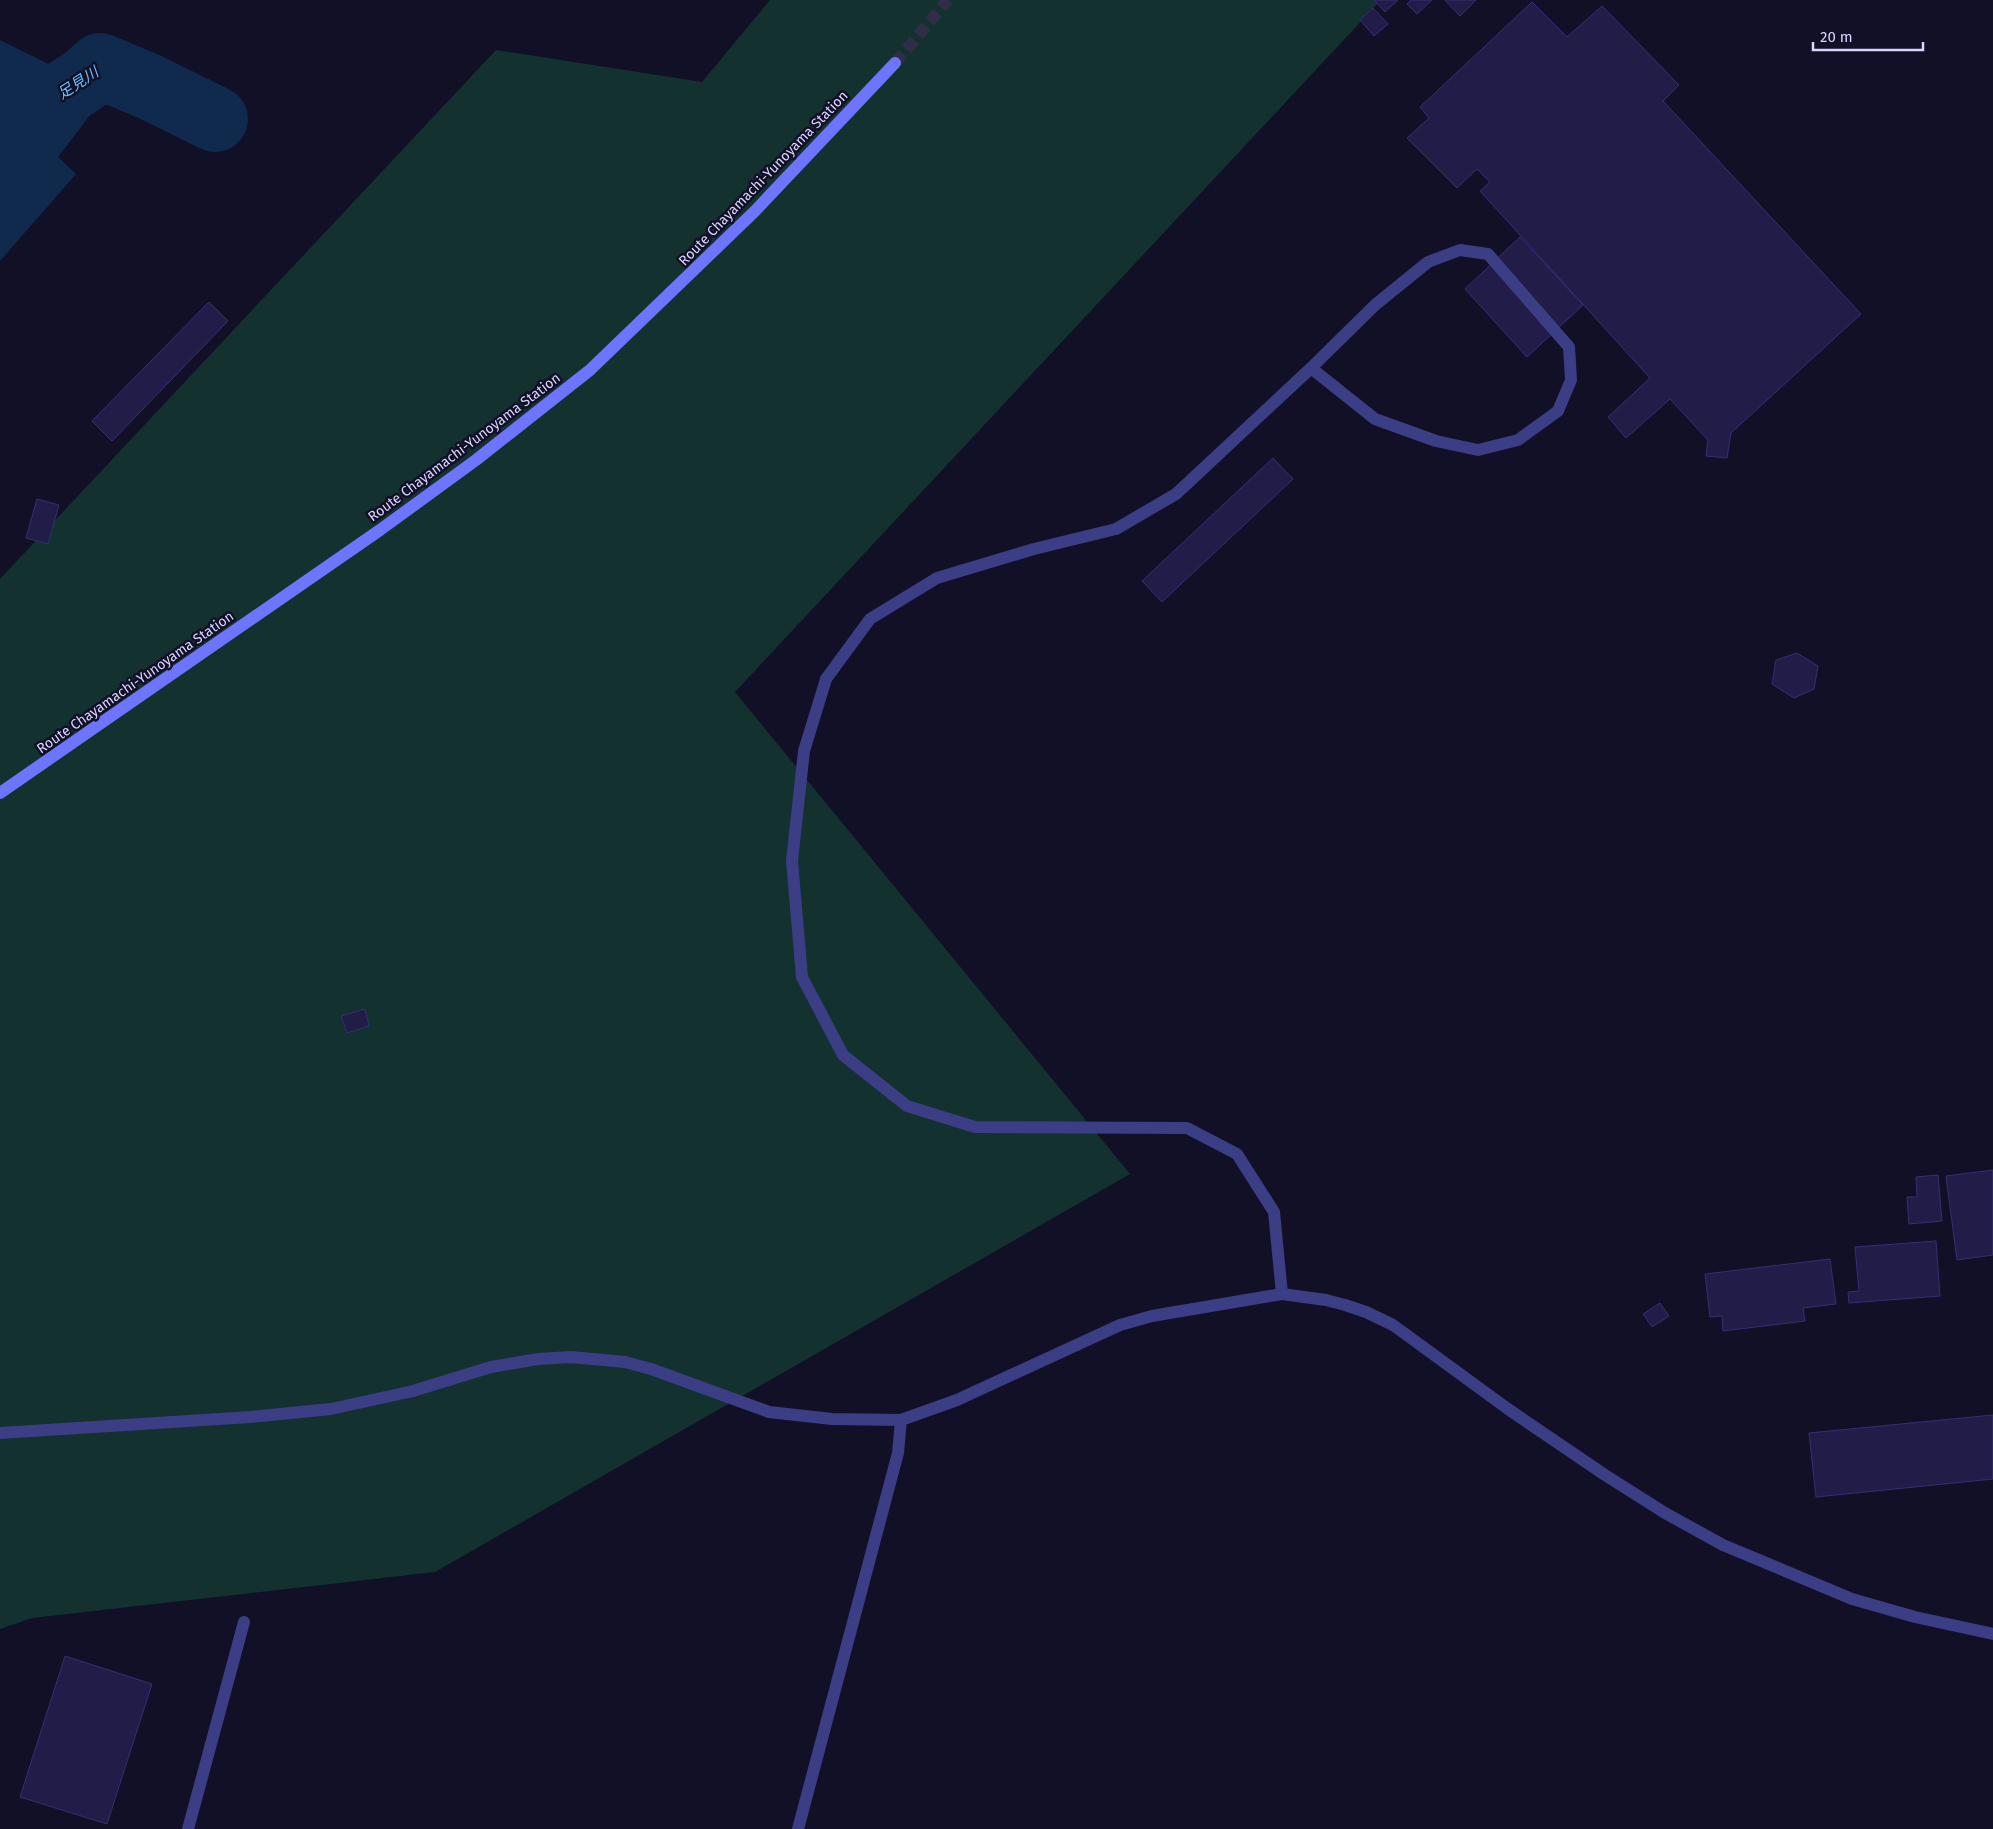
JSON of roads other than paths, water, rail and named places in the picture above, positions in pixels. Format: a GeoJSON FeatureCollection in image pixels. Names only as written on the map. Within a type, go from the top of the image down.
{"type":"FeatureCollection","features":[{"type":"Feature","properties":{"kind":"main road","name":"Route Chayamachi-Yunoyama Station"},"geometry":{"type":"LineString","coordinates":[[0,793],[380,530],[476,460],[590,370],[755,211],[895,63]]}},
{"type":"Feature","properties":{"kind":"street"},"geometry":{"type":"LineString","coordinates":[[1282,1294],[1274,1212],[1237,1154],[1187,1128],[975,1127],[907,1106],[843,1055],[802,977],[792,861],[804,750],[826,679],[870,619],[937,578],[1034,549],[1116,529],[1176,494],[1311,368],[1375,305],[1428,262],[1460,250],[1488,254],[1569,346],[1571,380],[1558,411],[1518,440],[1478,450],[1436,441],[1375,419],[1311,368]]}},
{"type":"Feature","properties":{"kind":"street"},"geometry":{"type":"LineString","coordinates":[[0,1433],[250,1417],[331,1409],[413,1391],[491,1367],[538,1359],[571,1357],[625,1362],[651,1369],[769,1412],[832,1419],[901,1420],[957,1400],[1120,1325],[1152,1316],[1282,1294],[1326,1300],[1346,1305],[1366,1312],[1393,1326],[1508,1409],[1605,1475],[1665,1513],[1723,1545],[1852,1599],[1915,1617],[1993,1634]]}},
{"type":"Feature","properties":{"kind":"street"},"geometry":{"type":"LineString","coordinates":[[798,1829],[898,1453],[901,1420]]}},
{"type":"Feature","properties":{"kind":"street"},"geometry":{"type":"LineString","coordinates":[[188,1829],[244,1622]]}},
{"type":"Feature","properties":{"kind":"water"},"geometry":{"type":"Polygon","coordinates":[[[0,40],[91,85],[93,100],[91,114],[58,157],[76,174],[0,261],[0,40]]]}},
{"type":"Feature","properties":{"kind":"waterway","name":"足見川"},"geometry":{"type":"LineString","coordinates":[[0,134],[84,80],[100,66],[150,87],[215,119]]}},
{"type":"Feature","properties":{"kind":"tunnel"},"geometry":{"type":"LineString","coordinates":[[895,63],[948,0]]}}]}
